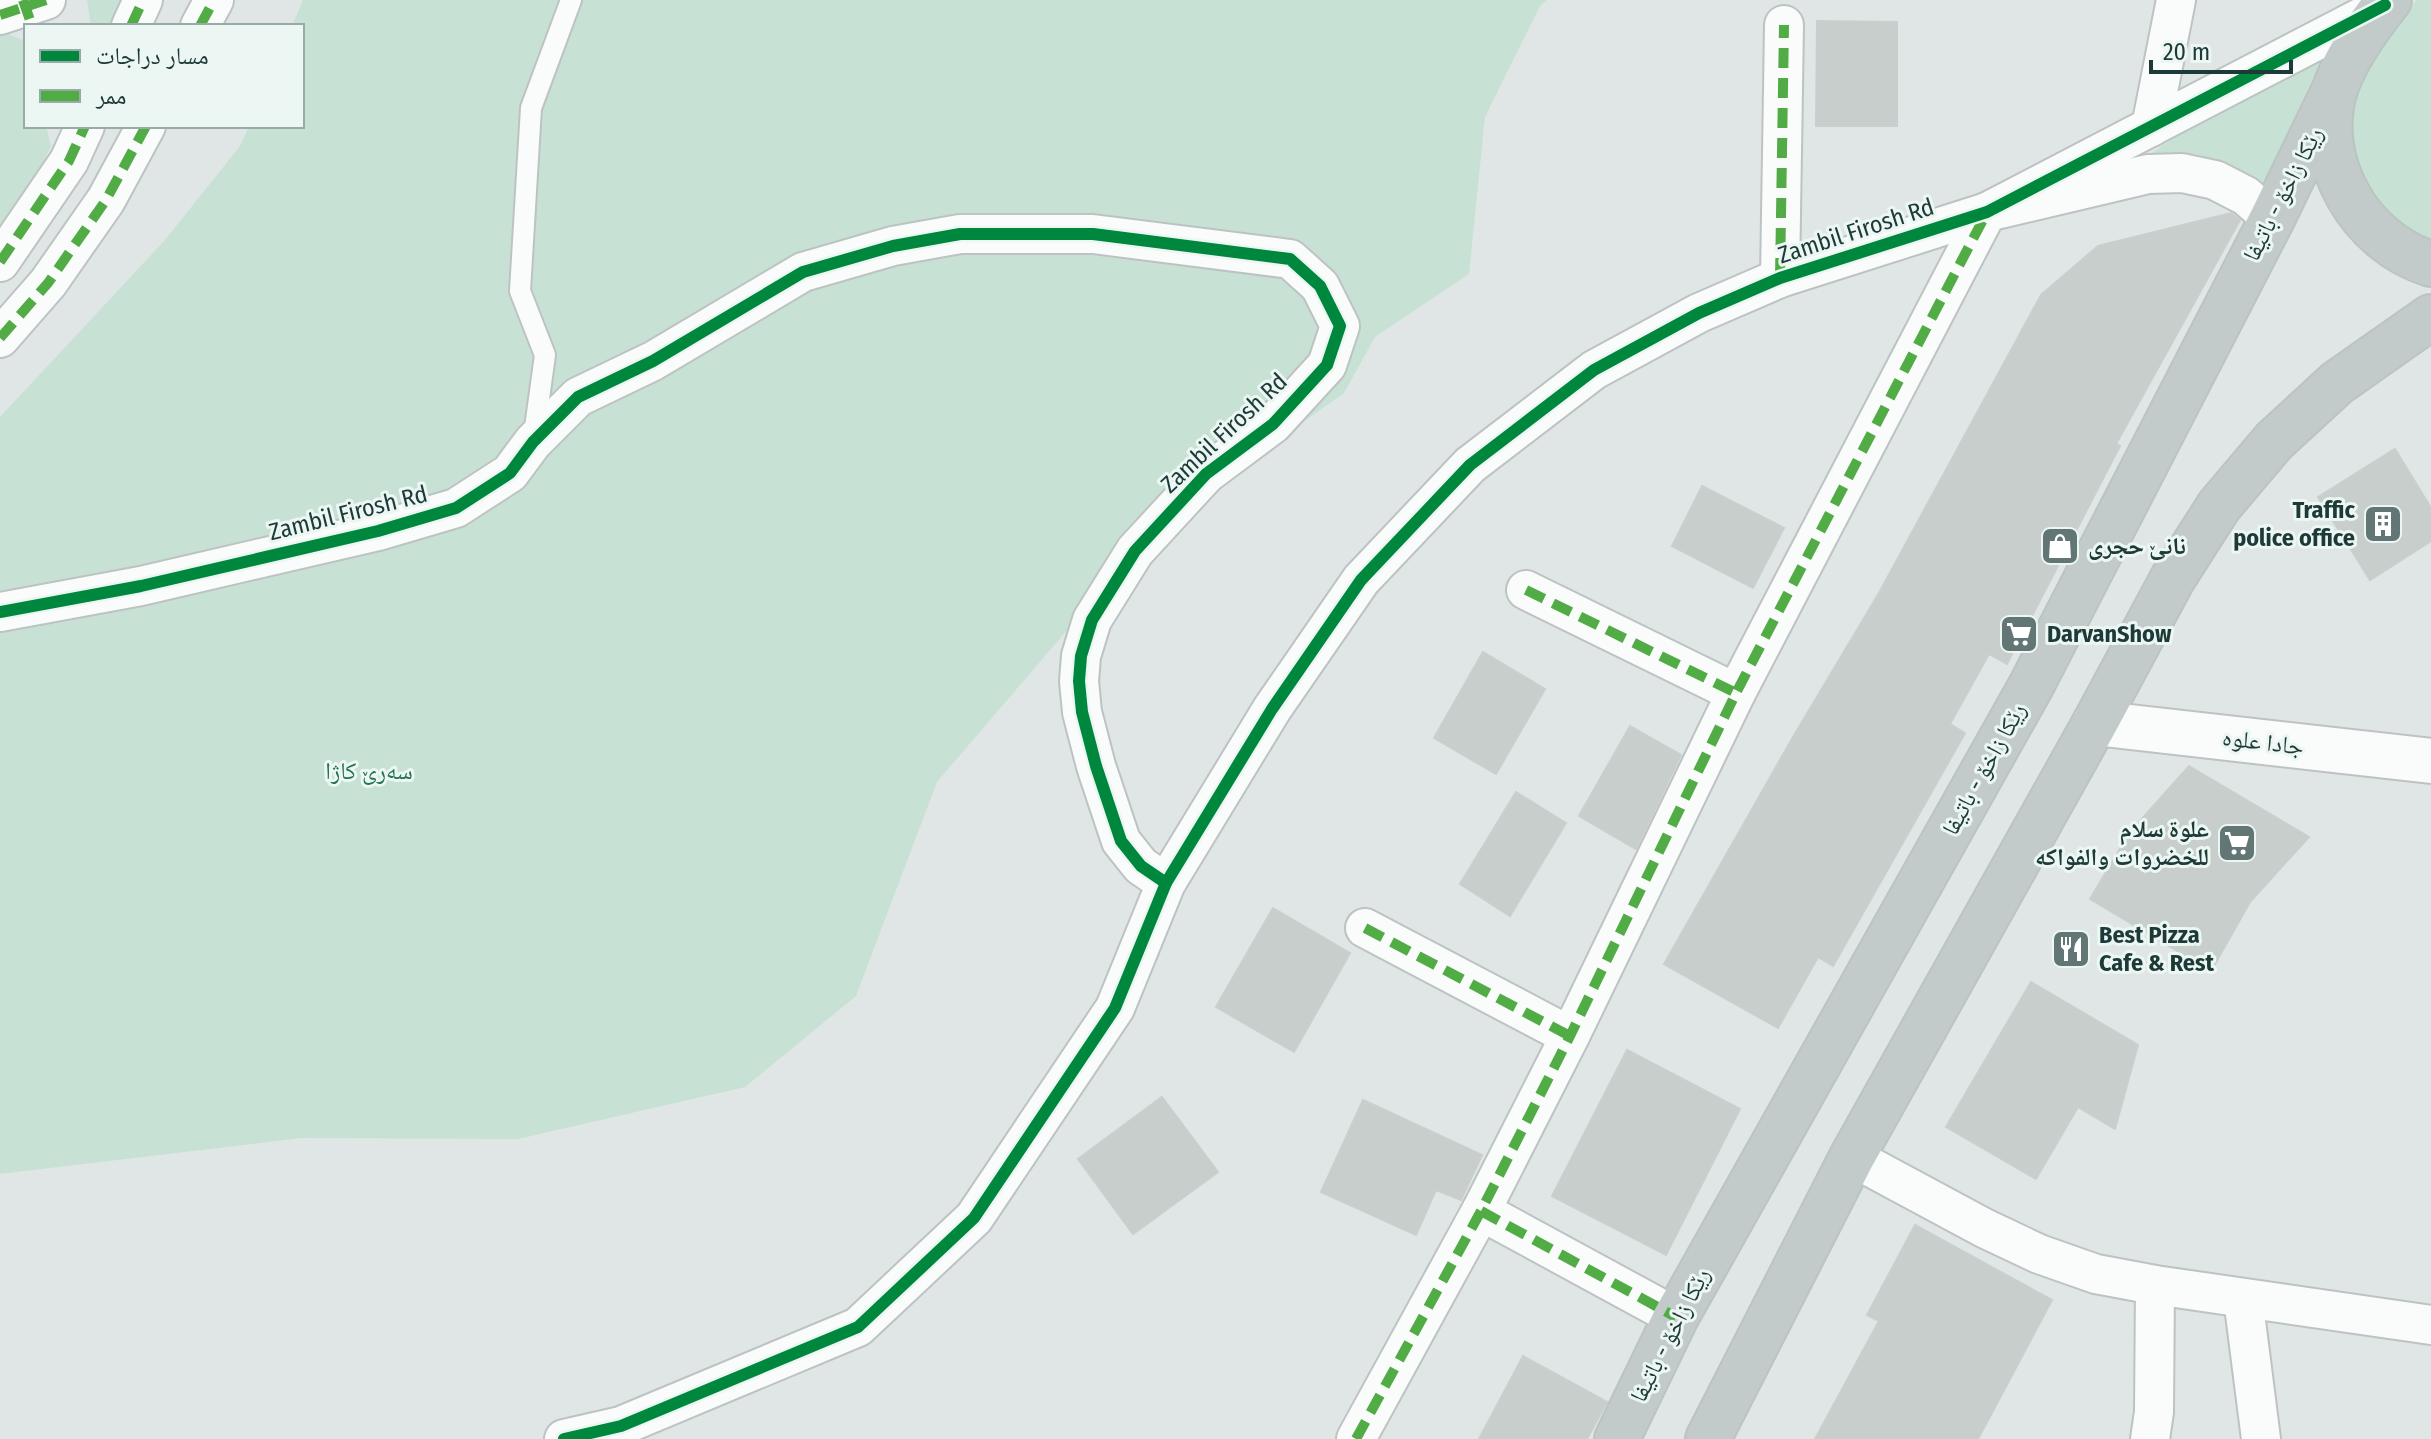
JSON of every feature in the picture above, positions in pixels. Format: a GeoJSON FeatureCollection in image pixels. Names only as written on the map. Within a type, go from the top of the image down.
{"type":"FeatureCollection","features":[{"type":"Feature","properties":{"kind":"highway","name":"رێکا زاخۆ - باتیفا"},"geometry":{"type":"LineString","coordinates":[[1617,1439],[1676,1317],[2031,686],[2272,219],[2354,52],[2387,3]]}},
{"type":"Feature","properties":{"kind":"highway"},"geometry":{"type":"LineString","coordinates":[[2335,89],[2329,132],[2338,176],[2358,213],[2389,244],[2431,264]]}},
{"type":"Feature","properties":{"kind":"highway"},"geometry":{"type":"LineString","coordinates":[[1708,1439],[1852,1157],[2173,578],[2219,506],[2274,441],[2337,383],[2431,317]]}},
{"type":"Feature","properties":{"kind":"street"},"geometry":{"type":"LineString","coordinates":[[132,24],[143,0]]}},
{"type":"Feature","properties":{"kind":"street"},"geometry":{"type":"LineString","coordinates":[[201,24],[214,0]]}},
{"type":"Feature","properties":{"kind":"street"},"geometry":{"type":"LineString","coordinates":[[2151,127],[2176,0]]}},
{"type":"Feature","properties":{"kind":"street","name":"Zambil Firosh Rd"},"geometry":{"type":"LineString","coordinates":[[0,612],[141,586],[378,531],[456,508],[510,473],[533,442],[578,397],[653,361],[803,272],[893,246],[960,234],[1093,234],[1290,259],[1320,286],[1340,326],[1327,365],[1273,424],[1206,474],[1135,551],[1092,620],[1081,656],[1079,681],[1082,712],[1121,841],[1141,866],[1166,883],[1272,709],[1361,580],[1470,465],[1594,370],[1699,313],[1780,278],[1987,212],[2387,3]]}},
{"type":"Feature","properties":{"kind":"street"},"geometry":{"type":"LineString","coordinates":[[1780,278],[1784,25]]}},
{"type":"Feature","properties":{"kind":"street"},"geometry":{"type":"LineString","coordinates":[[0,262],[69,161],[84,128]]}},
{"type":"Feature","properties":{"kind":"street"},"geometry":{"type":"LineString","coordinates":[[0,338],[48,283],[106,200],[145,128]]}},
{"type":"Feature","properties":{"kind":"street"},"geometry":{"type":"LineString","coordinates":[[1356,1439],[1481,1211],[1570,1036],[1736,693],[1987,212],[2148,174],[2182,173],[2215,180],[2236,190],[2272,219]]}},
{"type":"Feature","properties":{"kind":"street"},"geometry":{"type":"LineString","coordinates":[[1526,590],[1736,693]]}},
{"type":"Feature","properties":{"kind":"street","name":"جادا علوه"},"geometry":{"type":"LineString","coordinates":[[2095,723],[2431,761]]}},
{"type":"Feature","properties":{"kind":"street"},"geometry":{"type":"LineString","coordinates":[[564,1439],[621,1426],[858,1327],[870,1316],[974,1218],[1115,1008],[1166,883]]}},
{"type":"Feature","properties":{"kind":"street"},"geometry":{"type":"LineString","coordinates":[[1365,928],[1570,1036]]}},
{"type":"Feature","properties":{"kind":"street"},"geometry":{"type":"LineString","coordinates":[[1852,1157],[1984,1228],[2039,1254],[2096,1274],[2431,1325]]}},
{"type":"Feature","properties":{"kind":"street"},"geometry":{"type":"LineString","coordinates":[[1481,1211],[1676,1317]]}},
{"type":"Feature","properties":{"kind":"street"},"geometry":{"type":"LineString","coordinates":[[2150,1439],[2154,1412],[2155,1285]]}},
{"type":"Feature","properties":{"kind":"street"},"geometry":{"type":"LineString","coordinates":[[2243,1298],[2261,1439]]}},
{"type":"Feature","properties":{"kind":"lane"},"geometry":{"type":"LineString","coordinates":[[533,442],[545,355],[520,291],[531,108],[571,0]]}},
{"type":"Feature","properties":{"kind":"green space"},"geometry":{"type":"Polygon","coordinates":[[[87,0],[131,0],[118,24],[91,24],[87,0]]]}},
{"type":"Feature","properties":{"kind":"green space","name":"سەرێ کاژا"},"geometry":{"type":"Polygon","coordinates":[[[303,0],[1547,0],[1540,6],[1485,117],[1469,274],[1375,337],[1344,393],[1135,551],[937,782],[856,996],[745,1087],[518,1139],[302,1138],[0,1174],[0,417],[165,240],[240,146],[248,128],[304,128],[304,24],[293,24],[303,0]]]}},
{"type":"Feature","properties":{"kind":"green space"},"geometry":{"type":"Polygon","coordinates":[[[2416,0],[2431,0],[2431,246],[2383,222],[2355,181],[2350,131],[2360,79],[2416,0]]]}},
{"type":"Feature","properties":{"kind":"green space"},"geometry":{"type":"Polygon","coordinates":[[[8,34],[24,41],[24,128],[46,128],[51,146],[27,197],[0,230],[0,36],[8,34]]]}},
{"type":"Feature","properties":{"kind":"green space"},"geometry":{"type":"Polygon","coordinates":[[[2332,54],[2269,184],[2196,154],[2146,157],[2196,122],[2332,54]]]}},
{"type":"Feature","properties":{"kind":"building"},"geometry":{"type":"Polygon","coordinates":[[[1817,21],[1897,22],[1897,126],[1816,126],[1817,21]]]}},
{"type":"Feature","properties":{"kind":"building"},"geometry":{"type":"Polygon","coordinates":[[[2231,213],[2240,220],[2116,444],[2120,446],[2007,664],[1989,654],[1950,724],[1965,733],[1833,966],[1818,957],[1778,1028],[1664,964],[1879,593],[2041,295],[2098,246],[2231,213]]]}},
{"type":"Feature","properties":{"kind":"building","name":"Traffic police office"},"geometry":{"type":"Polygon","coordinates":[[[2395,449],[2431,508],[2431,541],[2370,580],[2318,497],[2395,449]]]}},
{"type":"Feature","properties":{"kind":"building"},"geometry":{"type":"Polygon","coordinates":[[[1702,486],[1784,528],[1753,588],[1672,546],[1702,486]]]}},
{"type":"Feature","properties":{"kind":"building"},"geometry":{"type":"Polygon","coordinates":[[[1483,652],[1545,689],[1496,774],[1434,738],[1483,652]]]}},
{"type":"Feature","properties":{"kind":"building"},"geometry":{"type":"Polygon","coordinates":[[[1630,726],[1681,755],[1636,849],[1579,816],[1630,726]]]}},
{"type":"Feature","properties":{"kind":"building"},"geometry":{"type":"Polygon","coordinates":[[[2189,766],[2309,837],[2250,902],[2211,971],[2090,899],[2130,832],[2189,766]]]}},
{"type":"Feature","properties":{"kind":"building"},"geometry":{"type":"Polygon","coordinates":[[[1516,792],[1566,823],[1510,916],[1460,884],[1516,792]]]}},
{"type":"Feature","properties":{"kind":"building"},"geometry":{"type":"Polygon","coordinates":[[[1273,908],[1350,953],[1294,1052],[1216,1007],[1273,908]]]}},
{"type":"Feature","properties":{"kind":"building"},"geometry":{"type":"Polygon","coordinates":[[[2031,982],[2138,1045],[2115,1129],[2078,1107],[2036,1179],[1946,1127],[2031,982]]]}},
{"type":"Feature","properties":{"kind":"building"},"geometry":{"type":"Polygon","coordinates":[[[1627,1050],[1740,1109],[1666,1255],[1552,1196],[1627,1050]]]}},
{"type":"Feature","properties":{"kind":"building"},"geometry":{"type":"Polygon","coordinates":[[[1162,1097],[1218,1172],[1133,1234],[1078,1159],[1162,1097]]]}},
{"type":"Feature","properties":{"kind":"building"},"geometry":{"type":"Polygon","coordinates":[[[1363,1100],[1482,1155],[1461,1200],[1436,1190],[1416,1235],[1321,1192],[1363,1100]]]}},
{"type":"Feature","properties":{"kind":"building"},"geometry":{"type":"Polygon","coordinates":[[[1915,1225],[2052,1300],[1978,1439],[1815,1439],[1879,1321],[1867,1315],[1915,1225]]]}},
{"type":"Feature","properties":{"kind":"building"},"geometry":{"type":"Polygon","coordinates":[[[1523,1356],[1607,1402],[1587,1439],[1479,1439],[1523,1356]]]}},
{"type":"Feature","properties":{"kind":"marked path"},"geometry":{"type":"LineString","coordinates":[[23,0],[31,24]]}},
{"type":"Feature","properties":{"kind":"marked path"},"geometry":{"type":"LineString","coordinates":[[0,15],[46,0]]}},
{"type":"Feature","properties":{"kind":"marked path"},"geometry":{"type":"LineString","coordinates":[[132,24],[143,0]]}},
{"type":"Feature","properties":{"kind":"marked path"},"geometry":{"type":"LineString","coordinates":[[201,24],[214,0]]}},
{"type":"Feature","properties":{"kind":"marked path"},"geometry":{"type":"LineString","coordinates":[[1780,278],[1784,25]]}},
{"type":"Feature","properties":{"kind":"marked path"},"geometry":{"type":"LineString","coordinates":[[0,262],[69,161],[84,128]]}},
{"type":"Feature","properties":{"kind":"marked path"},"geometry":{"type":"LineString","coordinates":[[0,338],[48,283],[106,200],[145,128]]}},
{"type":"Feature","properties":{"kind":"marked path"},"geometry":{"type":"LineString","coordinates":[[1356,1439],[1481,1211],[1570,1036],[1736,693],[1987,212]]}},
{"type":"Feature","properties":{"kind":"marked path"},"geometry":{"type":"LineString","coordinates":[[1526,590],[1736,693]]}},
{"type":"Feature","properties":{"kind":"marked path"},"geometry":{"type":"LineString","coordinates":[[1365,928],[1570,1036]]}},
{"type":"Feature","properties":{"kind":"marked path"},"geometry":{"type":"LineString","coordinates":[[1481,1211],[1676,1317]]}},
{"type":"Feature","properties":{"kind":"cycle path"},"geometry":{"type":"LineString","coordinates":[[564,1439],[621,1426],[858,1327],[974,1218],[1115,1008],[1166,883],[1272,709],[1361,580],[1470,465],[1594,370],[1699,313],[1780,278],[1987,212],[2385,5]]}},
{"type":"Feature","properties":{"kind":"cycle path"},"geometry":{"type":"LineString","coordinates":[[0,612],[141,586],[378,531],[456,508],[510,473],[533,442],[578,397],[653,361],[803,272],[893,246],[960,234],[1093,234],[1290,259],[1320,286],[1340,326],[1327,365],[1273,424],[1206,474],[1135,551],[1092,620],[1081,656],[1079,681],[1082,712],[1121,841],[1141,866],[1166,883]]}},
{"type":"Feature","properties":{"kind":"place","name":"Traffic police office"},"geometry":{"type":"Point","coordinates":[2383,524]}},
{"type":"Feature","properties":{"kind":"place","name":"نانێ حجری"},"geometry":{"type":"Point","coordinates":[2060,546]}},
{"type":"Feature","properties":{"kind":"place","name":"DarvanShow"},"geometry":{"type":"Point","coordinates":[2019,634]}},
{"type":"Feature","properties":{"kind":"place","name":"علوة سلام للخضروات والفواكه"},"geometry":{"type":"Point","coordinates":[2237,843]}},
{"type":"Feature","properties":{"kind":"place","name":"Best Pizza Cafe & Rest"},"geometry":{"type":"Point","coordinates":[2071,949]}}]}
